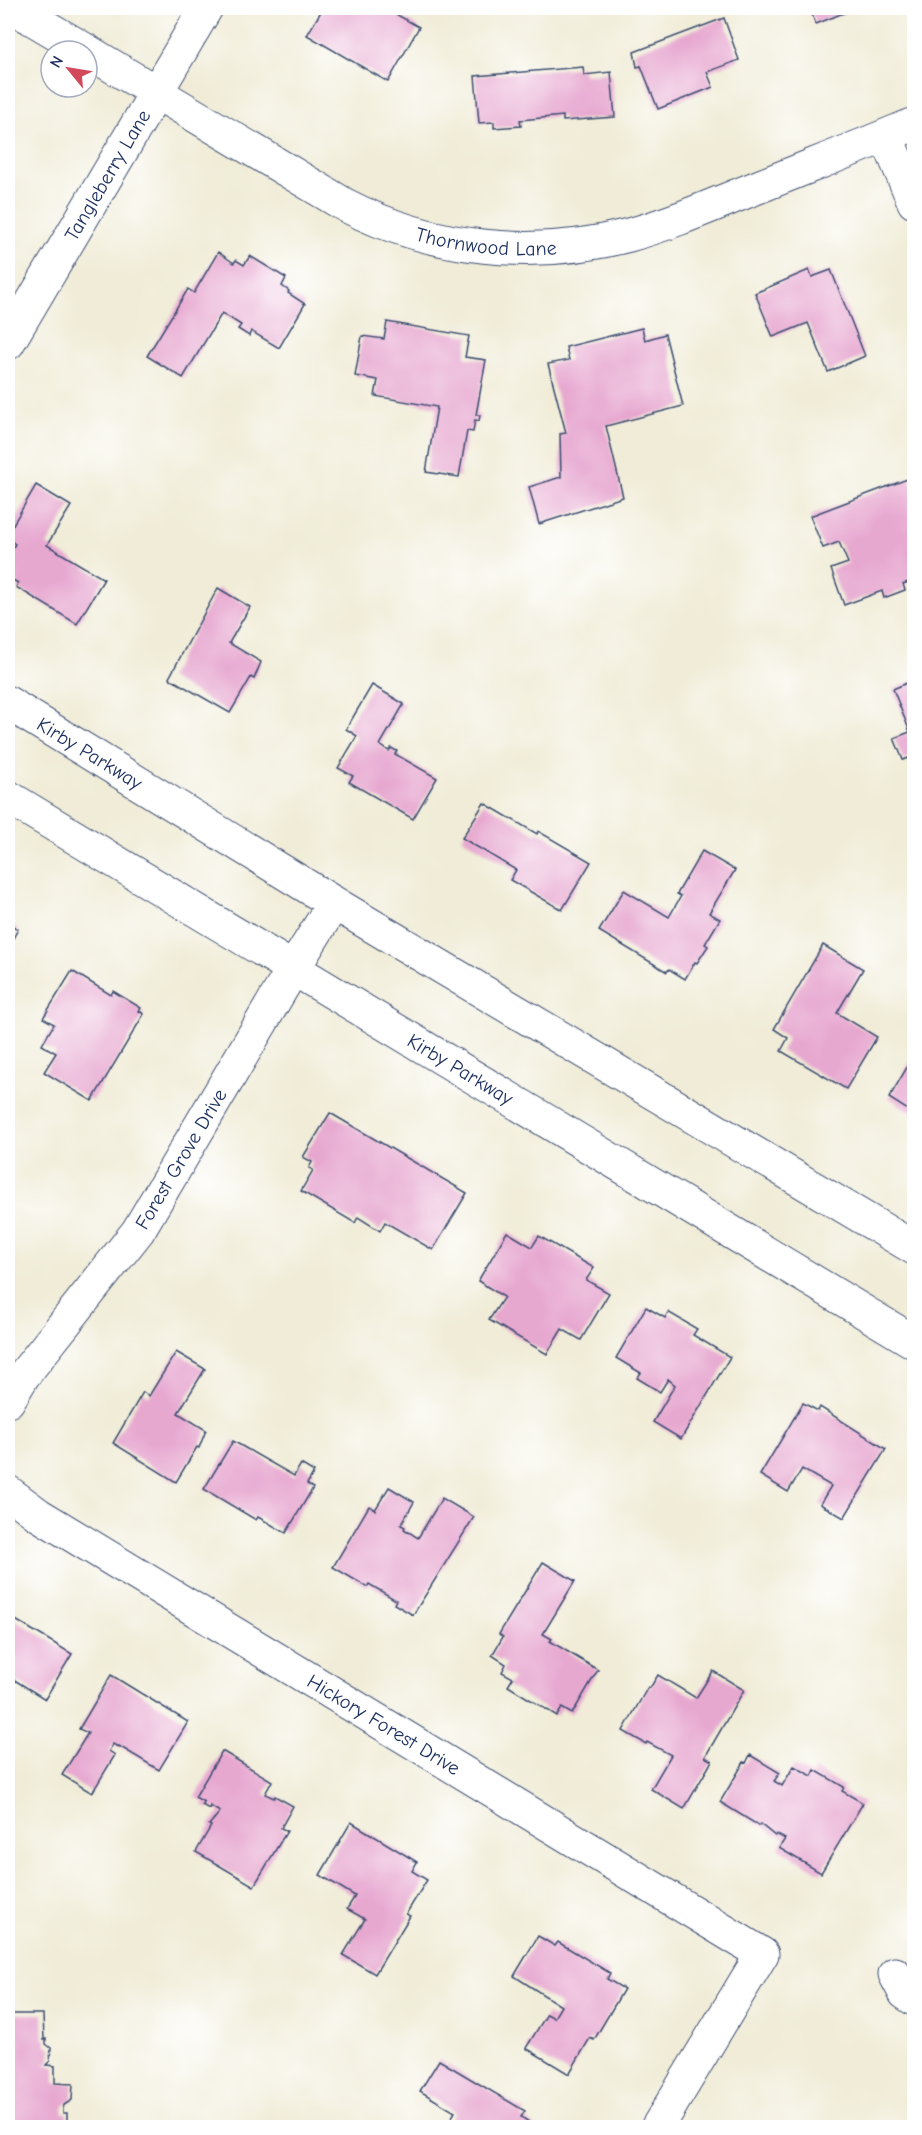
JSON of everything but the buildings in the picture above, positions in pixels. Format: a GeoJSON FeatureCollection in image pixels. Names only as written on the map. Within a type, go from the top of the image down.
{"type":"FeatureCollection","features":[{"type":"Feature","properties":{"kind":"street","name":"Thornwood Lane"},"geometry":{"type":"LineString","coordinates":[[14,8],[67,39]]}},
{"type":"Feature","properties":{"kind":"street","name":"Tangleberry Lane"},"geometry":{"type":"LineString","coordinates":[[8,343],[206,8]]}},
{"type":"Feature","properties":{"kind":"street","name":"Thornwood Lane"},"geometry":{"type":"LineString","coordinates":[[99,58],[345,206],[376,221],[421,236],[500,248],[579,245],[628,235],[680,219],[900,130]]}},
{"type":"Feature","properties":{"kind":"street"},"geometry":{"type":"LineString","coordinates":[[900,130],[915,202]]}},
{"type":"Feature","properties":{"kind":"street","name":"Kirby Parkway"},"geometry":{"type":"LineString","coordinates":[[8,703],[334,903],[915,1248]]}},
{"type":"Feature","properties":{"kind":"street","name":"Kirby Parkway"},"geometry":{"type":"LineString","coordinates":[[8,796],[915,1342]]}},
{"type":"Feature","properties":{"kind":"street","name":"Forest Grove Drive"},"geometry":{"type":"LineString","coordinates":[[8,1401],[23,1376],[138,1231],[334,903]]}},
{"type":"Feature","properties":{"kind":"street","name":"Hickory Forest Drive"},"geometry":{"type":"LineString","coordinates":[[8,1492],[59,1528],[762,1954],[657,2127]]}}]}
